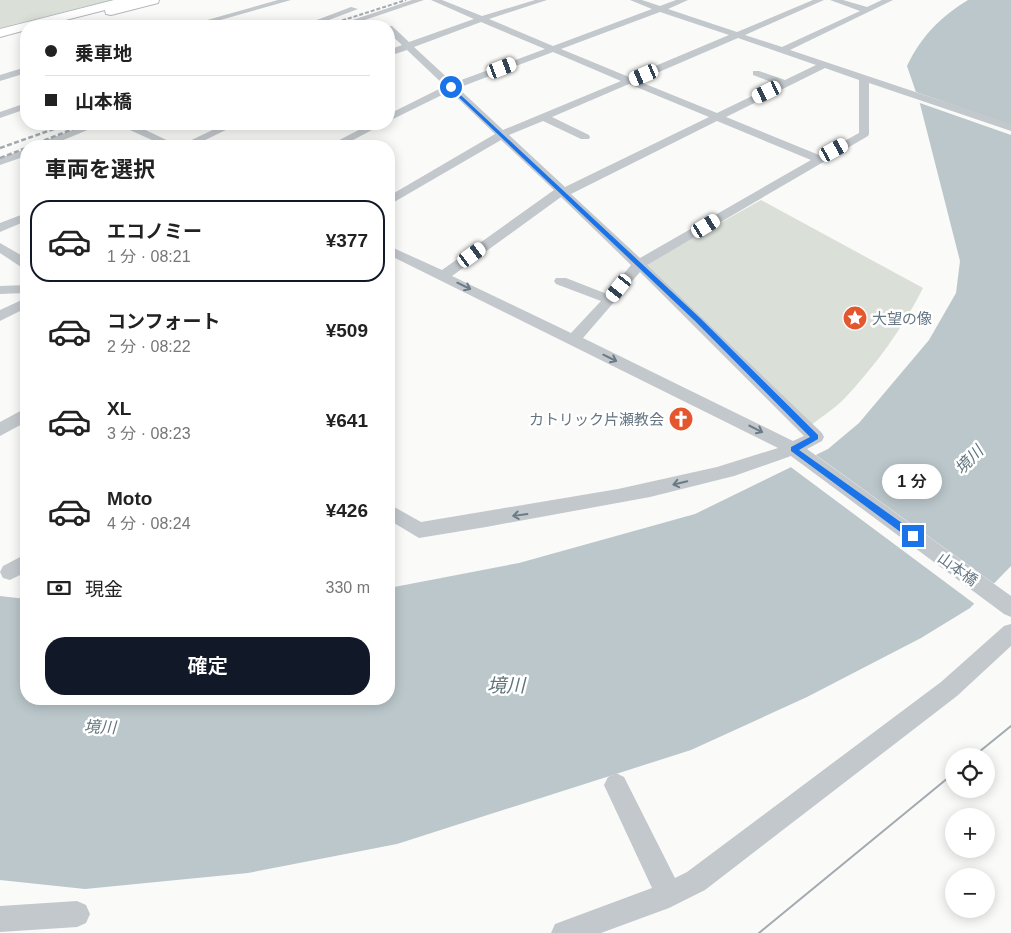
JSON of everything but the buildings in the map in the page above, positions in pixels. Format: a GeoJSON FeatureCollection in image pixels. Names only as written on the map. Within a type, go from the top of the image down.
{"type":"FeatureCollection","features":[{"type":"Feature","properties":{"kind":"highway"},"geometry":{"type":"LineString","coordinates":[[48,20],[129,0]]}},
{"type":"Feature","properties":{"kind":"highway"},"geometry":{"type":"LineString","coordinates":[[75,20],[153,0]]}},
{"type":"Feature","properties":{"kind":"highway"},"geometry":{"type":"LineString","coordinates":[[0,32],[20,27]]}},
{"type":"Feature","properties":{"kind":"highway"},"geometry":{"type":"LineString","coordinates":[[0,39],[20,34]]}},
{"type":"Feature","properties":{"kind":"street"},"geometry":{"type":"LineString","coordinates":[[212,20],[286,0]]}},
{"type":"Feature","properties":{"kind":"street"},"geometry":{"type":"LineString","coordinates":[[356,20],[420,0]]}},
{"type":"Feature","properties":{"kind":"street"},"geometry":{"type":"LineString","coordinates":[[435,0],[818,159]]}},
{"type":"Feature","properties":{"kind":"street"},"geometry":{"type":"LineString","coordinates":[[395,50],[482,19],[543,0]]}},
{"type":"Feature","properties":{"kind":"street"},"geometry":{"type":"LineString","coordinates":[[634,0],[1011,128]]}},
{"type":"Feature","properties":{"kind":"street"},"geometry":{"type":"LineString","coordinates":[[395,115],[451,87],[684,0]]}},
{"type":"Feature","properties":{"kind":"street"},"geometry":{"type":"LineString","coordinates":[[395,197],[501,135],[820,0]]}},
{"type":"Feature","properties":{"kind":"street"},"geometry":{"type":"LineString","coordinates":[[834,0],[867,10]]}},
{"type":"Feature","properties":{"kind":"street"},"geometry":{"type":"LineString","coordinates":[[781,51],[889,0]]}},
{"type":"Feature","properties":{"kind":"street"},"geometry":{"type":"LineString","coordinates":[[323,20],[365,6]]}},
{"type":"Feature","properties":{"kind":"street"},"geometry":{"type":"LineString","coordinates":[[374,14],[380,20]]}},
{"type":"Feature","properties":{"kind":"street"},"geometry":{"type":"LineString","coordinates":[[395,34],[639,264],[816,437],[798,452],[624,496],[535,513],[419,530],[395,515]]}},
{"type":"Feature","properties":{"kind":"street"},"geometry":{"type":"LineString","coordinates":[[443,276],[562,192],[823,65]]}},
{"type":"Feature","properties":{"kind":"street"},"geometry":{"type":"LineString","coordinates":[[756,73],[785,83]]}},
{"type":"Feature","properties":{"kind":"street"},"geometry":{"type":"LineString","coordinates":[[0,78],[20,74]]}},
{"type":"Feature","properties":{"kind":"street"},"geometry":{"type":"LineString","coordinates":[[573,340],[610,300],[639,264],[864,134],[864,79]]}},
{"type":"Feature","properties":{"kind":"street"},"geometry":{"type":"LineString","coordinates":[[395,106],[404,110]]}},
{"type":"Feature","properties":{"kind":"street"},"geometry":{"type":"LineString","coordinates":[[0,115],[20,108]]}},
{"type":"Feature","properties":{"kind":"street"},"geometry":{"type":"LineString","coordinates":[[543,117],[585,137]]}},
{"type":"Feature","properties":{"kind":"street"},"geometry":{"type":"LineString","coordinates":[[55,140],[81,130]]}},
{"type":"Feature","properties":{"kind":"street"},"geometry":{"type":"LineString","coordinates":[[137,130],[160,140]]}},
{"type":"Feature","properties":{"kind":"street"},"geometry":{"type":"LineString","coordinates":[[197,140],[220,130]]}},
{"type":"Feature","properties":{"kind":"street"},"geometry":{"type":"LineString","coordinates":[[346,140],[366,130]]}},
{"type":"Feature","properties":{"kind":"street"},"geometry":{"type":"LineString","coordinates":[[0,162],[20,154]]}},
{"type":"Feature","properties":{"kind":"street"},"geometry":{"type":"LineString","coordinates":[[0,228],[20,219]]}},
{"type":"Feature","properties":{"kind":"street"},"geometry":{"type":"LineString","coordinates":[[0,247],[20,260]]}},
{"type":"Feature","properties":{"kind":"street","name":"山本橋"},"geometry":{"type":"LineString","coordinates":[[395,253],[798,452],[1011,608]]}},
{"type":"Feature","properties":{"kind":"street"},"geometry":{"type":"LineString","coordinates":[[561,281],[610,300]]}},
{"type":"Feature","properties":{"kind":"street"},"geometry":{"type":"LineString","coordinates":[[0,290],[20,289]]}},
{"type":"Feature","properties":{"kind":"street"},"geometry":{"type":"LineString","coordinates":[[0,316],[20,305]]}},
{"type":"Feature","properties":{"kind":"street"},"geometry":{"type":"LineString","coordinates":[[0,430],[20,418]]}},
{"type":"Feature","properties":{"kind":"street"},"geometry":{"type":"LineString","coordinates":[[703,490],[774,457]]}},
{"type":"Feature","properties":{"kind":"street"},"geometry":{"type":"LineString","coordinates":[[564,933],[669,895],[696,881],[950,689],[1011,633]]}},
{"type":"Feature","properties":{"kind":"street"},"geometry":{"type":"LineString","coordinates":[[616,785],[669,895]]}},
{"type":"Feature","properties":{"kind":"street"},"geometry":{"type":"LineString","coordinates":[[0,918],[77,914]]}},
{"type":"Feature","properties":{"kind":"shaded area"},"geometry":{"type":"Polygon","coordinates":[[[0,0],[111,0],[32,20],[20,20],[20,23],[0,28],[0,0]]]}},
{"type":"Feature","properties":{"kind":"shaded area"},"geometry":{"type":"Polygon","coordinates":[[[761,200],[923,288],[888,346],[867,373],[840,403],[810,426],[645,265],[761,200]]]}},
{"type":"Feature","properties":{"kind":"water","name":"境川"},"geometry":{"type":"Polygon","coordinates":[[[968,0],[1011,0],[1011,566],[970,608],[921,638],[807,697],[691,750],[397,844],[248,873],[85,889],[0,880],[0,596],[20,598],[20,705],[395,705],[395,587],[519,563],[695,514],[828,449],[859,423],[929,340],[956,293],[960,261],[920,104],[907,66],[925,37],[949,13],[968,0]]]}},
{"type":"Feature","properties":{"kind":"pier"},"geometry":{"type":"Polygon","coordinates":[[[913,91],[1011,125],[1011,135],[917,102],[913,91]]]}},
{"type":"Feature","properties":{"kind":"pier"},"geometry":{"type":"Polygon","coordinates":[[[813,453],[996,585],[976,605],[788,465],[813,453]]]}},
{"type":"Feature","properties":{"kind":"tram line"},"geometry":{"type":"LineString","coordinates":[[984,748],[1011,726]]}},
{"type":"Feature","properties":{"kind":"tram line"},"geometry":{"type":"LineString","coordinates":[[759,933],[945,780]]}},
{"type":"Feature","properties":{"kind":"railway"},"geometry":{"type":"LineString","coordinates":[[344,20],[406,0]]}},
{"type":"Feature","properties":{"kind":"railway"},"geometry":{"type":"LineString","coordinates":[[23,140],[51,130]]}},
{"type":"Feature","properties":{"kind":"railway"},"geometry":{"type":"LineString","coordinates":[[45,140],[71,130]]}},
{"type":"Feature","properties":{"kind":"railway"},"geometry":{"type":"LineString","coordinates":[[0,148],[20,141]]}},
{"type":"Feature","properties":{"kind":"railway"},"geometry":{"type":"LineString","coordinates":[[0,158],[20,150]]}},
{"type":"Feature","properties":{"kind":"place","name":"大望の像"},"geometry":{"type":"Point","coordinates":[855,318]}},
{"type":"Feature","properties":{"kind":"place","name":"カトリック片瀬教会"},"geometry":{"type":"Point","coordinates":[681,419]}},
{"type":"Feature","properties":{"kind":"route"},"geometry":{"type":"LineString","coordinates":[[451,87],[698,320],[816,437],[793,449],[913,536]]}}]}
